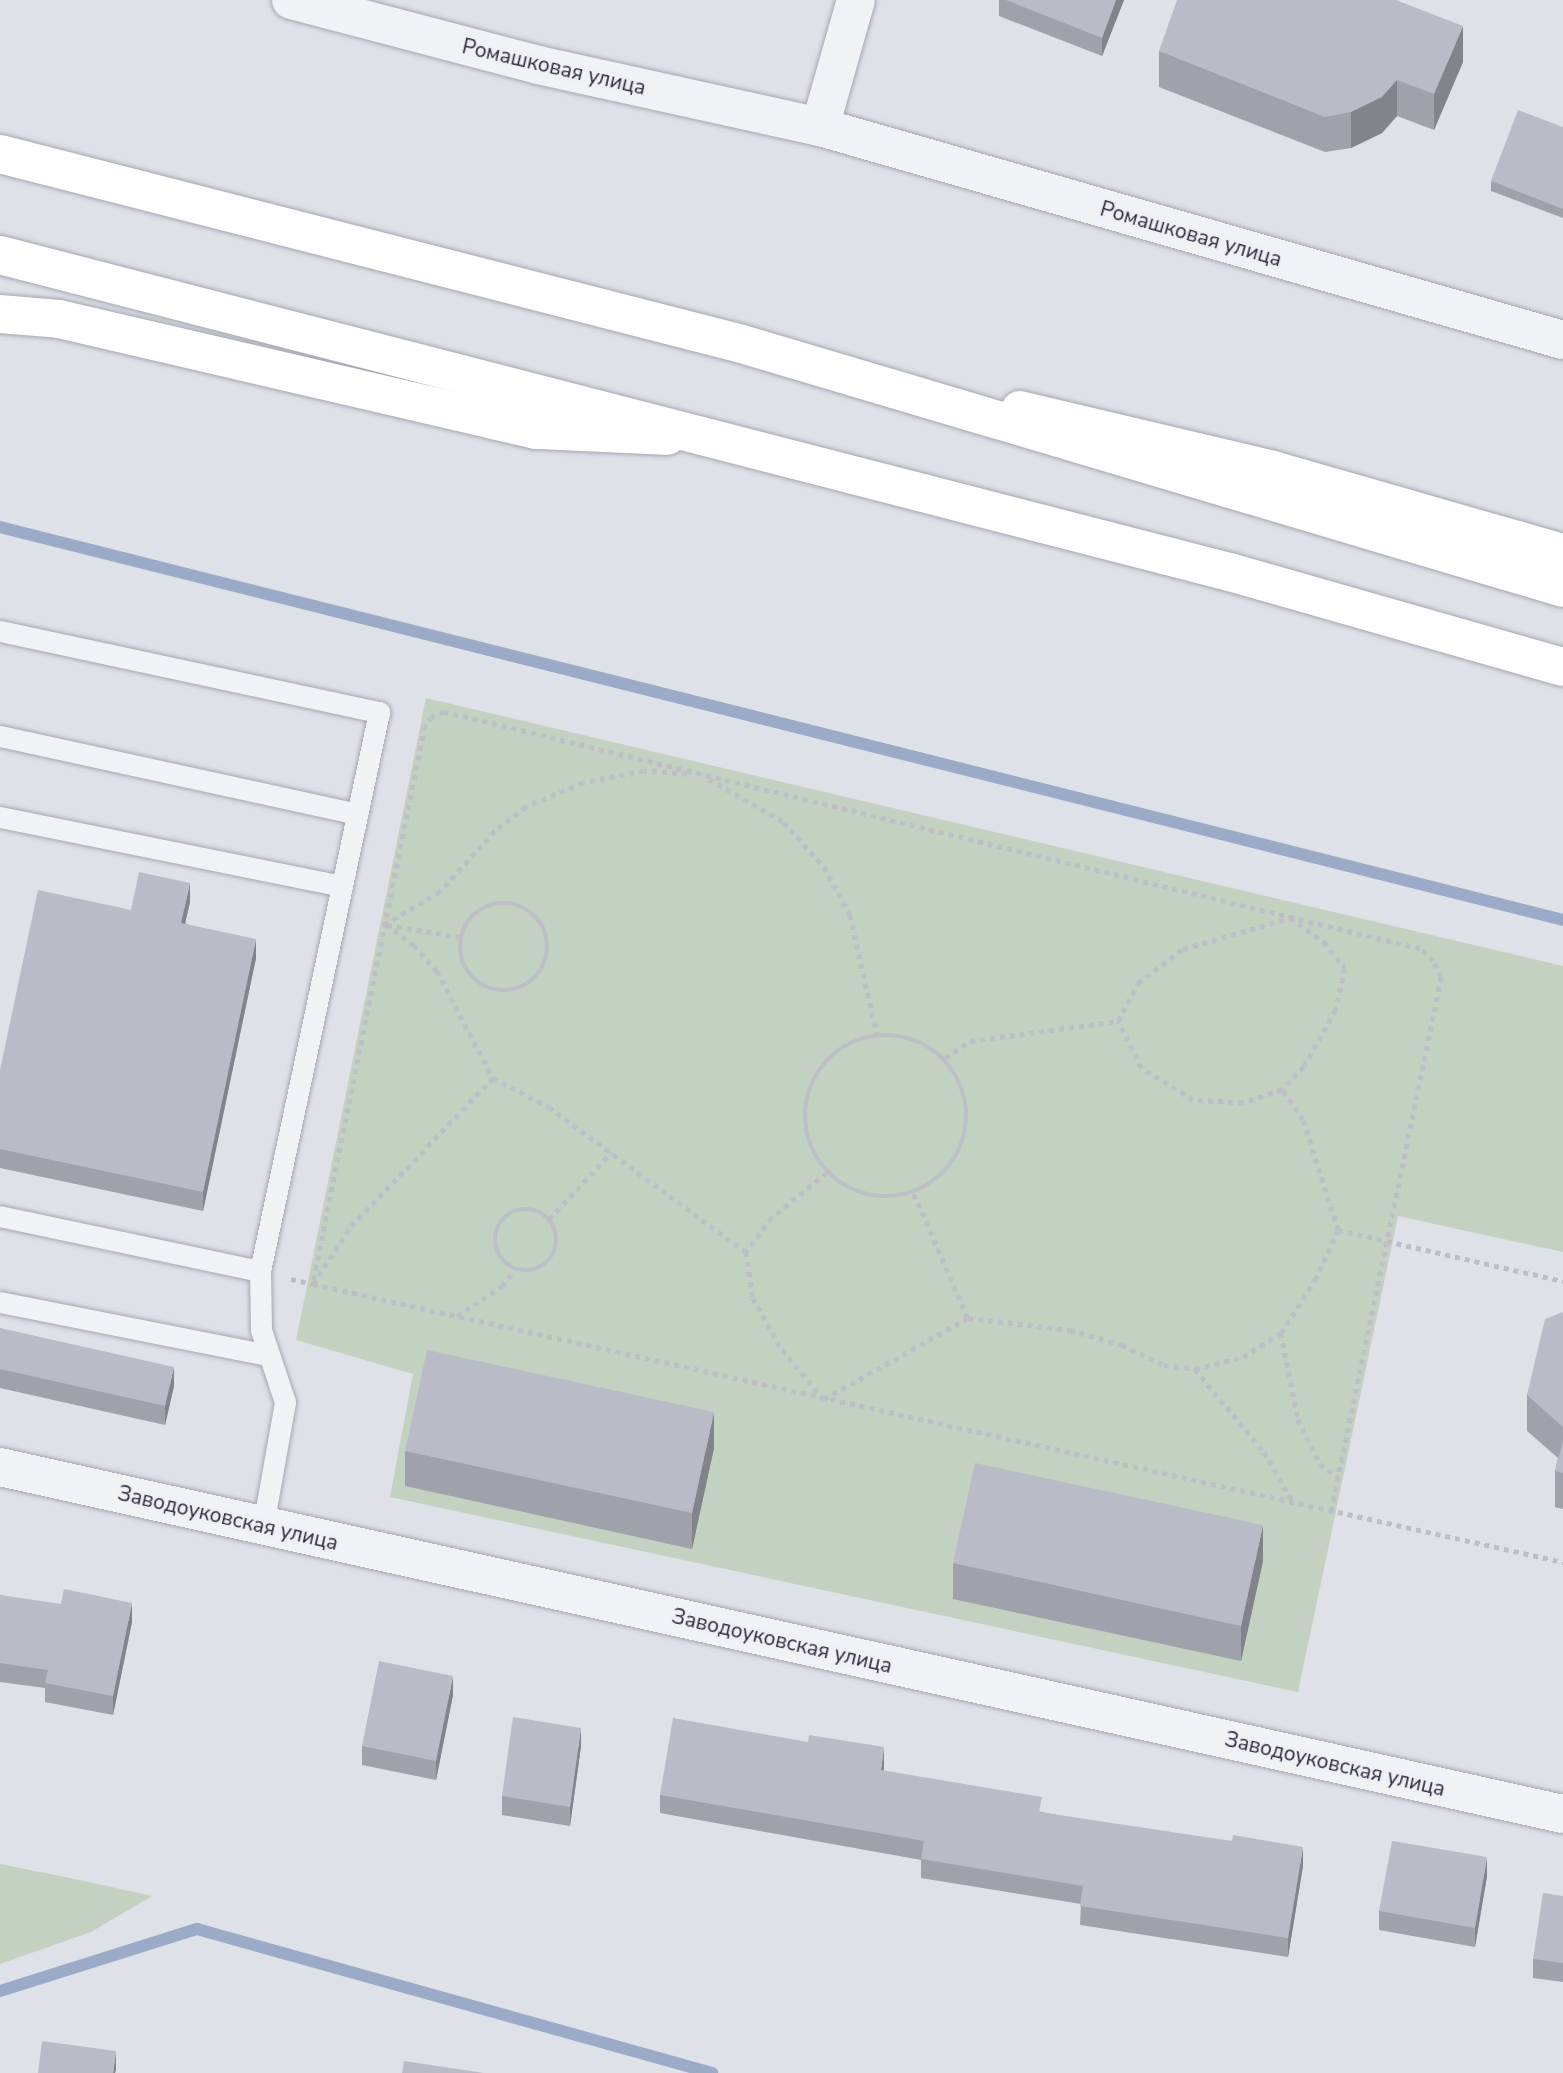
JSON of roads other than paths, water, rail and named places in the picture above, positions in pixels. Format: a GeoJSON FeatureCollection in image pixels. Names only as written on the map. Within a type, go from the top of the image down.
{"type":"FeatureCollection","features":[{"type":"Feature","properties":{"kind":"main road"},"geometry":{"type":"LineString","coordinates":[[0,154],[742,344],[1273,470],[1563,553]]}},
{"type":"Feature","properties":{"kind":"main road"},"geometry":{"type":"LineString","coordinates":[[0,255],[722,438],[1246,576],[1563,667]]}},
{"type":"Feature","properties":{"kind":"main road"},"geometry":{"type":"LineString","coordinates":[[0,314],[59,319],[536,430],[722,438]]}},
{"type":"Feature","properties":{"kind":"main road"},"geometry":{"type":"LineString","coordinates":[[742,344],[1563,588]]}},
{"type":"Feature","properties":{"kind":"street"},"geometry":{"type":"LineString","coordinates":[[820,127],[856,0]]}},
{"type":"Feature","properties":{"kind":"street","name":"Ромашковая улица"},"geometry":{"type":"LineString","coordinates":[[313,3],[538,65],[820,127],[1563,340]]}},
{"type":"Feature","properties":{"kind":"street","name":"Заводоуковская улица"},"geometry":{"type":"LineString","coordinates":[[0,1467],[1563,1814]]}},
{"type":"Feature","properties":{"kind":"lane"},"geometry":{"type":"LineString","coordinates":[[0,631],[379,712],[260,1271],[261,1330],[267,1355],[285,1402],[263,1526]]}},
{"type":"Feature","properties":{"kind":"lane"},"geometry":{"type":"LineString","coordinates":[[0,736],[357,814]]}},
{"type":"Feature","properties":{"kind":"lane"},"geometry":{"type":"LineString","coordinates":[[0,817],[342,886]]}},
{"type":"Feature","properties":{"kind":"lane"},"geometry":{"type":"LineString","coordinates":[[0,1216],[260,1271]]}},
{"type":"Feature","properties":{"kind":"lane"},"geometry":{"type":"LineString","coordinates":[[0,1302],[267,1355]]}},
{"type":"Feature","properties":{"kind":"waterway"},"geometry":{"type":"LineString","coordinates":[[0,527],[1563,920]]}},
{"type":"Feature","properties":{"kind":"waterway"},"geometry":{"type":"LineString","coordinates":[[0,1991],[197,1929],[712,2073]]}}]}
